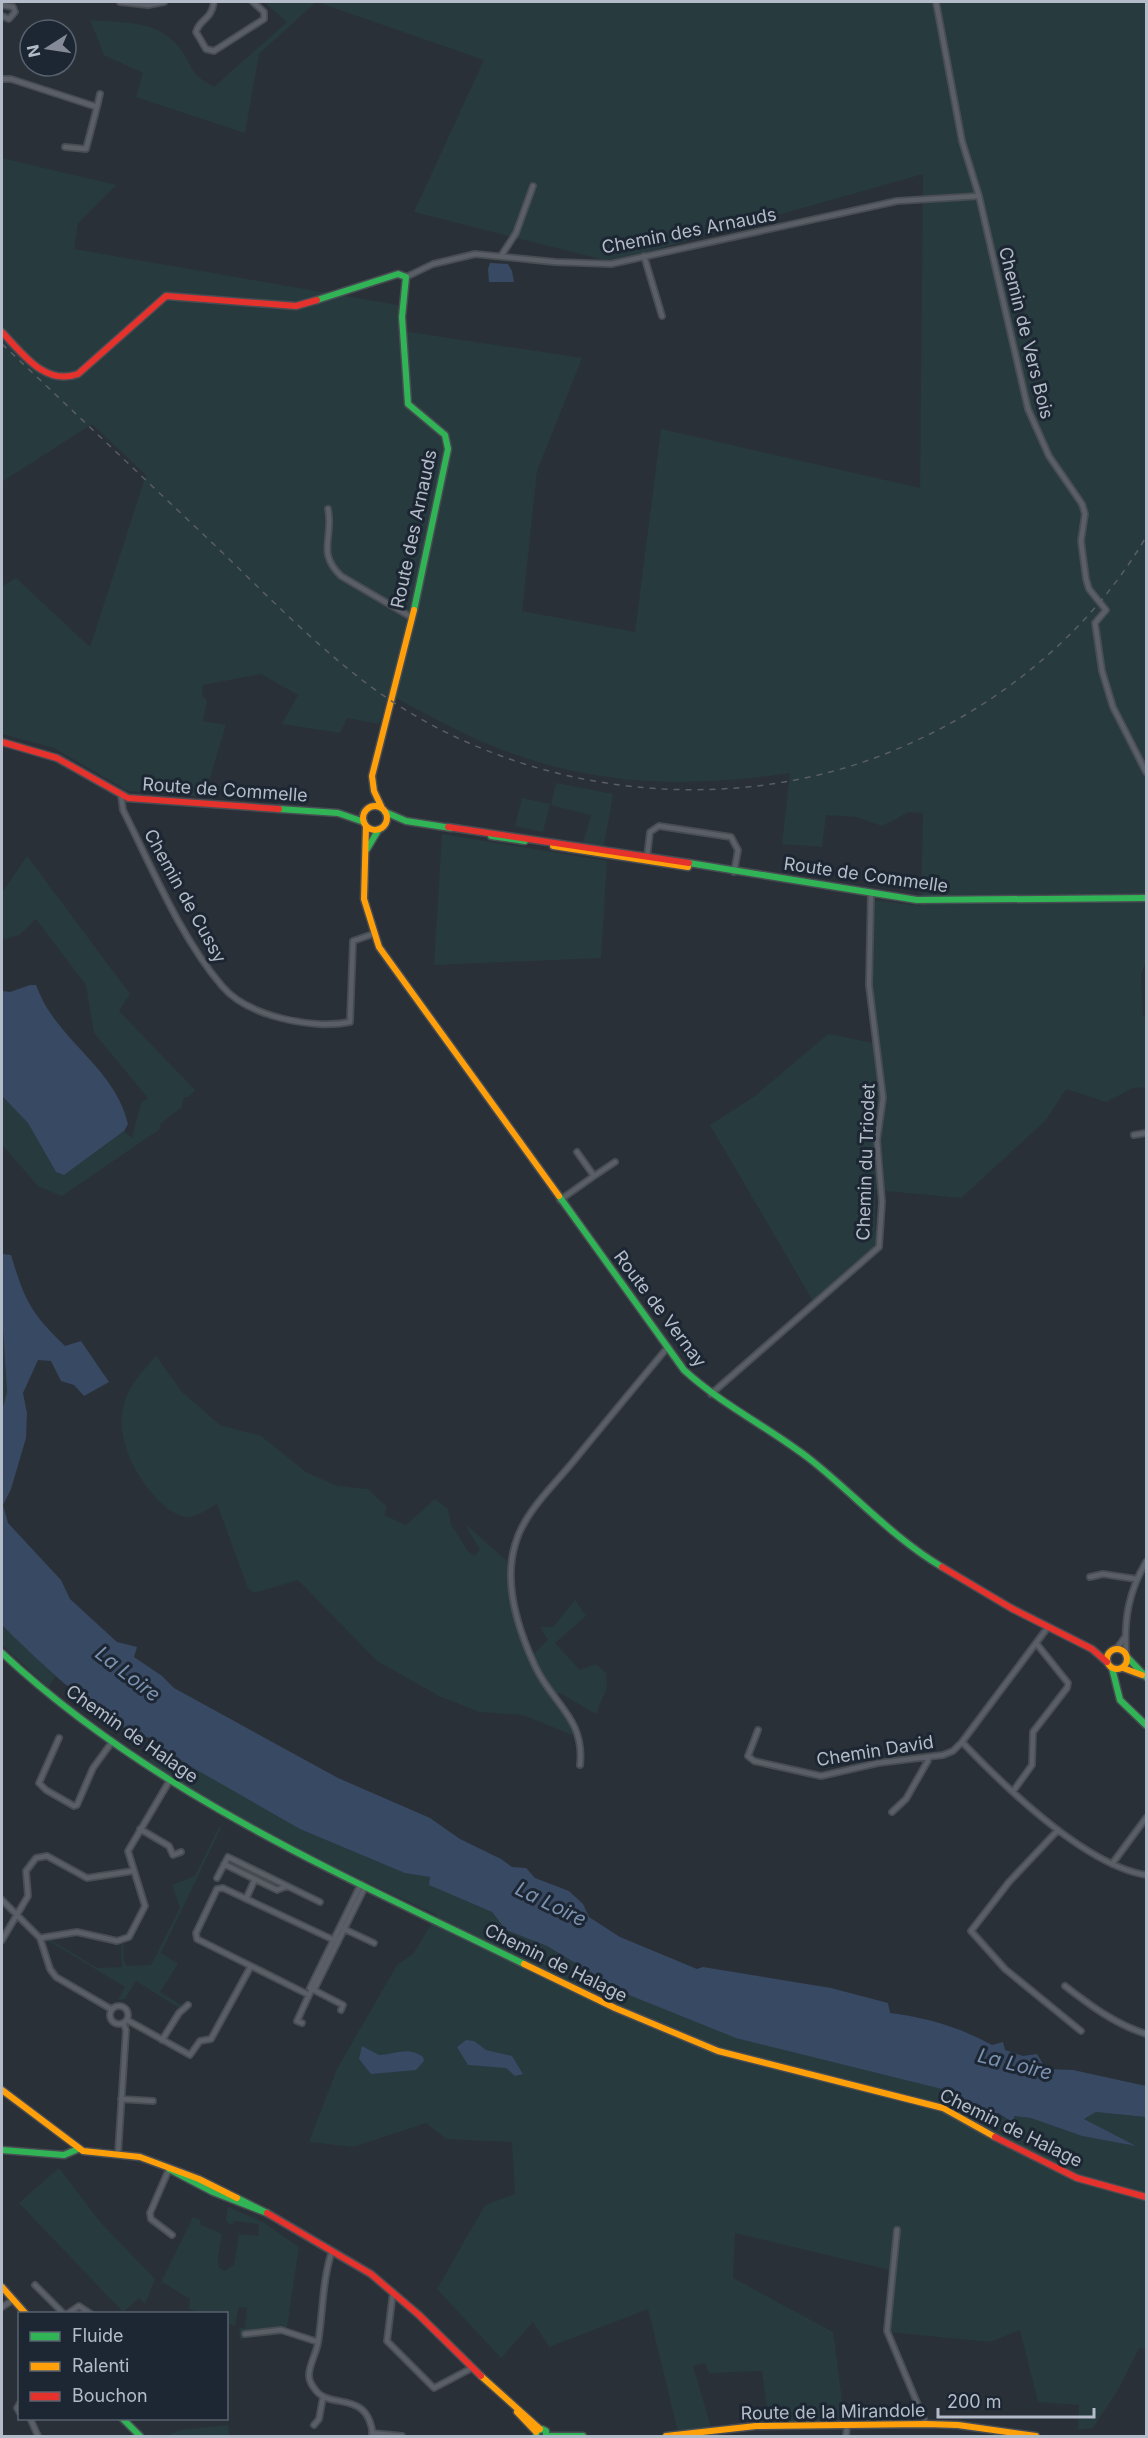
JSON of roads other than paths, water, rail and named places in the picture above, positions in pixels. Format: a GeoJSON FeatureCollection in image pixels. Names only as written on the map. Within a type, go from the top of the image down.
{"type":"FeatureCollection","features":[{"type":"Feature","properties":{"kind":"street"},"geometry":{"type":"LineString","coordinates":[[120,2],[148,5],[164,2]]}},
{"type":"Feature","properties":{"kind":"street"},"geometry":{"type":"LineString","coordinates":[[214,2],[210,16],[199,25],[196,32],[206,49],[214,51],[264,19],[264,12],[253,2]]}},
{"type":"Feature","properties":{"kind":"street","name":"Chemin de Vers Bois"},"geometry":{"type":"LineString","coordinates":[[936,2],[967,156],[979,196],[1028,409],[1049,456],[1082,504],[1085,514],[1081,541],[1086,579],[1089,588],[1107,610],[1095,623],[1102,671],[1113,707],[1146,772]]}},
{"type":"Feature","properties":{"kind":"street"},"geometry":{"type":"LineString","coordinates":[[2,16],[9,19],[15,12],[13,7],[3,5]]}},
{"type":"Feature","properties":{"kind":"street"},"geometry":{"type":"LineString","coordinates":[[2,79],[97,107]]}},
{"type":"Feature","properties":{"kind":"street"},"geometry":{"type":"LineString","coordinates":[[65,147],[86,149],[100,93]]}},
{"type":"Feature","properties":{"kind":"street"},"geometry":{"type":"LineString","coordinates":[[501,256],[516,234],[533,186]]}},
{"type":"Feature","properties":{"kind":"street","name":"Chemin des Arnauds"},"geometry":{"type":"LineString","coordinates":[[406,277],[455,256],[475,254],[601,264],[897,201],[979,196]]}},
{"type":"Feature","properties":{"kind":"street"},"geometry":{"type":"LineString","coordinates":[[644,256],[662,316]]}},
{"type":"Feature","properties":{"kind":"street"},"geometry":{"type":"LineString","coordinates":[[2,332],[48,375],[66,379],[78,374],[166,296],[178,295],[296,306],[398,274],[406,277]]}},
{"type":"Feature","properties":{"kind":"street","name":"Route des Arnauds"},"geometry":{"type":"LineString","coordinates":[[383,810],[374,791],[372,776],[411,617],[448,449],[445,435],[408,404],[402,317],[406,277]]}},
{"type":"Feature","properties":{"kind":"street"},"geometry":{"type":"LineString","coordinates":[[328,509],[330,524],[326,550],[334,569],[411,617]]}},
{"type":"Feature","properties":{"kind":"street","name":"Route de Commelle"},"geometry":{"type":"LineString","coordinates":[[2,742],[57,758],[121,795],[154,802],[267,806],[350,815],[369,809],[383,810],[406,821]]}},
{"type":"Feature","properties":{"kind":"street","name":"Route des Arnauds"},"geometry":{"type":"LineString","coordinates":[[365,824],[374,791]]}},
{"type":"Feature","properties":{"kind":"street","name":"Chemin de Cussy"},"geometry":{"type":"LineString","coordinates":[[121,795],[123,810],[171,906],[223,988],[246,1003],[272,1015],[306,1025],[350,1022],[353,941],[372,934]]}},
{"type":"Feature","properties":{"kind":"street"},"geometry":{"type":"LineString","coordinates":[[383,810],[385,824]]}},
{"type":"Feature","properties":{"kind":"street","name":"Route de Commelle"},"geometry":{"type":"LineString","coordinates":[[350,815],[379,830]]}},
{"type":"Feature","properties":{"kind":"street","name":"Route de Commelle"},"geometry":{"type":"LineString","coordinates":[[385,824],[406,821],[871,893],[960,902],[1078,896],[1146,898]]}},
{"type":"Feature","properties":{"kind":"street","name":"Route de Vernay"},"geometry":{"type":"LineString","coordinates":[[365,824],[367,849],[362,891],[363,906],[372,934],[390,963],[684,1371],[711,1394],[768,1428],[812,1461],[907,1544],[928,1559],[970,1585],[1092,1648],[1107,1662]]}},
{"type":"Feature","properties":{"kind":"street","name":"Route de Vernay"},"geometry":{"type":"LineString","coordinates":[[367,849],[385,824]]}},
{"type":"Feature","properties":{"kind":"street"},"geometry":{"type":"LineString","coordinates":[[647,857],[650,832],[659,826],[731,837],[738,850],[734,872]]}},
{"type":"Feature","properties":{"kind":"street","name":"Route de Commelle"},"geometry":{"type":"LineString","coordinates":[[448,827],[649,863],[726,870]]}},
{"type":"Feature","properties":{"kind":"street","name":"Chemin du Triodet"},"geometry":{"type":"LineString","coordinates":[[711,1394],[879,1246],[882,1202],[877,1140],[884,1098],[869,991],[871,893]]}},
{"type":"Feature","properties":{"kind":"street"},"geometry":{"type":"LineString","coordinates":[[1134,1135],[1146,1133]]}},
{"type":"Feature","properties":{"kind":"street"},"geometry":{"type":"LineString","coordinates":[[577,1152],[594,1176]]}},
{"type":"Feature","properties":{"kind":"street"},"geometry":{"type":"LineString","coordinates":[[560,1200],[615,1162]]}},
{"type":"Feature","properties":{"kind":"street"},"geometry":{"type":"LineString","coordinates":[[580,1765],[581,1753],[575,1723],[541,1677],[529,1653],[514,1603],[510,1586],[515,1543],[533,1511],[554,1484],[668,1347]]}},
{"type":"Feature","properties":{"kind":"street"},"geometry":{"type":"LineString","coordinates":[[1115,1690],[1126,1654],[1126,1607],[1136,1579],[1144,1570],[1146,1562]]}},
{"type":"Feature","properties":{"kind":"street"},"geometry":{"type":"LineString","coordinates":[[1090,1576],[1103,1574],[1136,1579]]}},
{"type":"Feature","properties":{"kind":"street","name":"Chemin David"},"geometry":{"type":"LineString","coordinates":[[758,1730],[748,1756],[754,1761],[821,1776],[878,1763],[930,1757],[953,1751],[1048,1627]]}},
{"type":"Feature","properties":{"kind":"street"},"geometry":{"type":"LineString","coordinates":[[1125,1637],[1116,1649],[1109,1653],[1107,1662],[1112,1668],[1115,1690],[1128,1710],[1146,1725]]}},
{"type":"Feature","properties":{"kind":"street"},"geometry":{"type":"LineString","coordinates":[[1014,1790],[1032,1765],[1033,1732],[1067,1688],[1068,1683],[1036,1643]]}},
{"type":"Feature","properties":{"kind":"street","name":"Route de Vernay"},"geometry":{"type":"LineString","coordinates":[[1092,1648],[1116,1649]]}},
{"type":"Feature","properties":{"kind":"street"},"geometry":{"type":"LineString","coordinates":[[1116,1649],[1126,1654],[1146,1677]]}},
{"type":"Feature","properties":{"kind":"street","name":"Chemin de Halage"},"geometry":{"type":"LineString","coordinates":[[2,1653],[34,1683],[112,1742],[273,1842],[615,2008],[698,2044],[764,2064],[943,2108],[1023,2153],[1077,2178],[1146,2197]]}},
{"type":"Feature","properties":{"kind":"street"},"geometry":{"type":"LineString","coordinates":[[1112,1668],[1122,1668],[1146,1677]]}},
{"type":"Feature","properties":{"kind":"street"},"geometry":{"type":"LineString","coordinates":[[59,1738],[39,1783],[46,1790],[74,1806],[77,1805],[93,1768],[112,1742]]}},
{"type":"Feature","properties":{"kind":"street"},"geometry":{"type":"LineString","coordinates":[[962,1742],[1058,1830],[1112,1864],[1128,1872],[1146,1875]]}},
{"type":"Feature","properties":{"kind":"street"},"geometry":{"type":"LineString","coordinates":[[892,1812],[906,1799],[930,1757]]}},
{"type":"Feature","properties":{"kind":"street"},"geometry":{"type":"LineString","coordinates":[[40,1938],[77,1932],[112,1941],[127,1939],[145,1906],[128,1851],[170,1780]]}},
{"type":"Feature","properties":{"kind":"street"},"geometry":{"type":"LineString","coordinates":[[1112,1864],[1146,1818]]}},
{"type":"Feature","properties":{"kind":"street"},"geometry":{"type":"LineString","coordinates":[[140,1828],[169,1846],[173,1855],[181,1852]]}},
{"type":"Feature","properties":{"kind":"street"},"geometry":{"type":"LineString","coordinates":[[1058,1830],[1009,1882],[970,1931],[1005,1969],[1081,2031]]}},
{"type":"Feature","properties":{"kind":"street"},"geometry":{"type":"LineString","coordinates":[[2,1940],[30,1890],[26,1871],[39,1857],[50,1858],[87,1878],[133,1871]]}},
{"type":"Feature","properties":{"kind":"street"},"geometry":{"type":"LineString","coordinates":[[217,1878],[228,1857],[320,1902]]}},
{"type":"Feature","properties":{"kind":"street"},"geometry":{"type":"LineString","coordinates":[[224,1864],[278,1890],[287,1886]]}},
{"type":"Feature","properties":{"kind":"street"},"geometry":{"type":"LineString","coordinates":[[246,1899],[255,1879]]}},
{"type":"Feature","properties":{"kind":"street"},"geometry":{"type":"LineString","coordinates":[[302,2023],[297,2021],[363,1886]]}},
{"type":"Feature","properties":{"kind":"street"},"geometry":{"type":"LineString","coordinates":[[309,1995],[198,1939],[196,1933],[217,1889],[223,1888],[335,1941]]}},
{"type":"Feature","properties":{"kind":"street"},"geometry":{"type":"LineString","coordinates":[[2,1900],[40,1938],[50,1969],[56,1977],[111,2009]]}},
{"type":"Feature","properties":{"kind":"street"},"geometry":{"type":"LineString","coordinates":[[342,1928],[374,1943]]}},
{"type":"Feature","properties":{"kind":"street"},"geometry":{"type":"LineString","coordinates":[[111,2009],[112,2021],[125,2021],[190,2055],[200,2041],[211,2039],[251,1966]]}},
{"type":"Feature","properties":{"kind":"street"},"geometry":{"type":"LineString","coordinates":[[1065,1986],[1109,2018],[1146,2034]]}},
{"type":"Feature","properties":{"kind":"street"},"geometry":{"type":"LineString","coordinates":[[312,1989],[343,2005],[341,2010]]}},
{"type":"Feature","properties":{"kind":"street"},"geometry":{"type":"LineString","coordinates":[[111,2009],[120,2005],[128,2013],[125,2021],[118,2154]]}},
{"type":"Feature","properties":{"kind":"street"},"geometry":{"type":"LineString","coordinates":[[162,2040],[179,2013],[188,2005]]}},
{"type":"Feature","properties":{"kind":"street"},"geometry":{"type":"LineString","coordinates":[[2,2090],[78,2149],[93,2154],[140,2157],[169,2169],[267,2213],[371,2274],[393,2291],[513,2407],[536,2434],[545,2430],[546,2436],[583,2436]]}},
{"type":"Feature","properties":{"kind":"street"},"geometry":{"type":"LineString","coordinates":[[121,2099],[153,2101]]}},
{"type":"Feature","properties":{"kind":"street"},"geometry":{"type":"LineString","coordinates":[[2,2150],[64,2155],[72,2154],[78,2149]]}},
{"type":"Feature","properties":{"kind":"street"},"geometry":{"type":"LineString","coordinates":[[169,2169],[150,2213],[152,2219],[172,2235]]}},
{"type":"Feature","properties":{"kind":"street"},"geometry":{"type":"LineString","coordinates":[[897,2230],[887,2331],[926,2424]]}},
{"type":"Feature","properties":{"kind":"street"},"geometry":{"type":"LineString","coordinates":[[332,2251],[327,2267],[318,2342],[309,2376],[315,2390],[323,2397],[348,2401],[359,2407],[369,2421],[373,2435],[402,2436]]}},
{"type":"Feature","properties":{"kind":"street"},"geometry":{"type":"LineString","coordinates":[[35,2285],[64,2312]]}},
{"type":"Feature","properties":{"kind":"street"},"geometry":{"type":"LineString","coordinates":[[2,2287],[19,2312]]}},
{"type":"Feature","properties":{"kind":"street"},"geometry":{"type":"LineString","coordinates":[[393,2291],[387,2341],[434,2388],[472,2368]]}},
{"type":"Feature","properties":{"kind":"street"},"geometry":{"type":"LineString","coordinates":[[2,2294],[25,2312]]}},
{"type":"Feature","properties":{"kind":"street"},"geometry":{"type":"LineString","coordinates":[[2,2307],[11,2301]]}},
{"type":"Feature","properties":{"kind":"street"},"geometry":{"type":"LineString","coordinates":[[67,2312],[80,2306],[89,2312]]}},
{"type":"Feature","properties":{"kind":"street"},"geometry":{"type":"LineString","coordinates":[[245,2334],[281,2330],[318,2342]]}},
{"type":"Feature","properties":{"kind":"street"},"geometry":{"type":"LineString","coordinates":[[314,2425],[319,2419],[323,2397]]}},
{"type":"Feature","properties":{"kind":"street"},"geometry":{"type":"LineString","coordinates":[[31,2420],[38,2436]]}},
{"type":"Feature","properties":{"kind":"street"},"geometry":{"type":"LineString","coordinates":[[124,2420],[142,2436]]}},
{"type":"Feature","properties":{"kind":"street"},"geometry":{"type":"LineString","coordinates":[[130,2420],[142,2436]]}},
{"type":"Feature","properties":{"kind":"street","name":"Route de la Mirandole"},"geometry":{"type":"LineString","coordinates":[[666,2436],[756,2426],[926,2424],[958,2425],[1036,2436]]}},
{"type":"Feature","properties":{"kind":"street"},"geometry":{"type":"LineString","coordinates":[[846,2436],[847,2426]]}},
{"type":"Feature","properties":{"kind":"water"},"geometry":{"type":"Polygon","coordinates":[[[490,263],[508,264],[514,282],[489,282],[490,263]]]}},
{"type":"Feature","properties":{"kind":"water"},"geometry":{"type":"Polygon","coordinates":[[[36,985],[61,1028],[106,1079],[123,1107],[128,1124],[124,1131],[64,1175],[56,1172],[28,1123],[2,1096],[2,991],[10,992],[36,985]]]}},
{"type":"Feature","properties":{"kind":"water","name":"La Loire"},"geometry":{"type":"Polygon","coordinates":[[[2,1254],[11,1255],[25,1295],[44,1324],[65,1346],[81,1341],[109,1382],[84,1396],[74,1385],[61,1381],[51,1361],[38,1360],[23,1393],[27,1413],[26,1438],[11,1489],[3,1505],[8,1523],[61,1580],[70,1599],[117,1642],[137,1647],[134,1657],[162,1676],[174,1688],[338,1778],[430,1818],[460,1839],[501,1859],[512,1867],[526,1868],[535,1878],[569,1891],[583,1904],[589,1917],[620,1937],[697,1969],[703,1967],[831,1988],[888,2003],[890,2013],[943,2024],[992,2045],[1003,2042],[1005,2050],[1023,2056],[1037,2054],[1046,2069],[1073,2070],[1146,2086],[1146,2117],[1096,2112],[1084,2119],[1136,2146],[1082,2136],[1031,2118],[1014,2116],[1015,2124],[998,2113],[990,2116],[983,2108],[966,2100],[958,2093],[736,2038],[629,1995],[547,1946],[506,1930],[492,1912],[429,1885],[430,1877],[405,1873],[300,1829],[190,1766],[163,1748],[154,1738],[138,1734],[118,1724],[75,1692],[2,1625],[2,1411],[7,1392],[2,1313],[2,1254]]]}},
{"type":"Feature","properties":{"kind":"water"},"geometry":{"type":"Polygon","coordinates":[[[466,2040],[474,2041],[486,2050],[512,2056],[523,2074],[515,2076],[506,2068],[468,2065],[457,2047],[466,2040]]]}},
{"type":"Feature","properties":{"kind":"water"},"geometry":{"type":"Polygon","coordinates":[[[362,2046],[379,2055],[412,2052],[423,2057],[424,2061],[416,2070],[371,2074],[359,2059],[362,2046]]]}},
{"type":"Feature","properties":{"kind":"railway"},"geometry":{"type":"LineString","coordinates":[[2,344],[286,614],[370,686],[425,721],[484,750],[547,770],[611,784],[676,789],[742,788],[806,778],[869,760],[911,743],[952,723],[990,699],[1061,643],[1093,610],[1121,575],[1146,537]]}}]}
